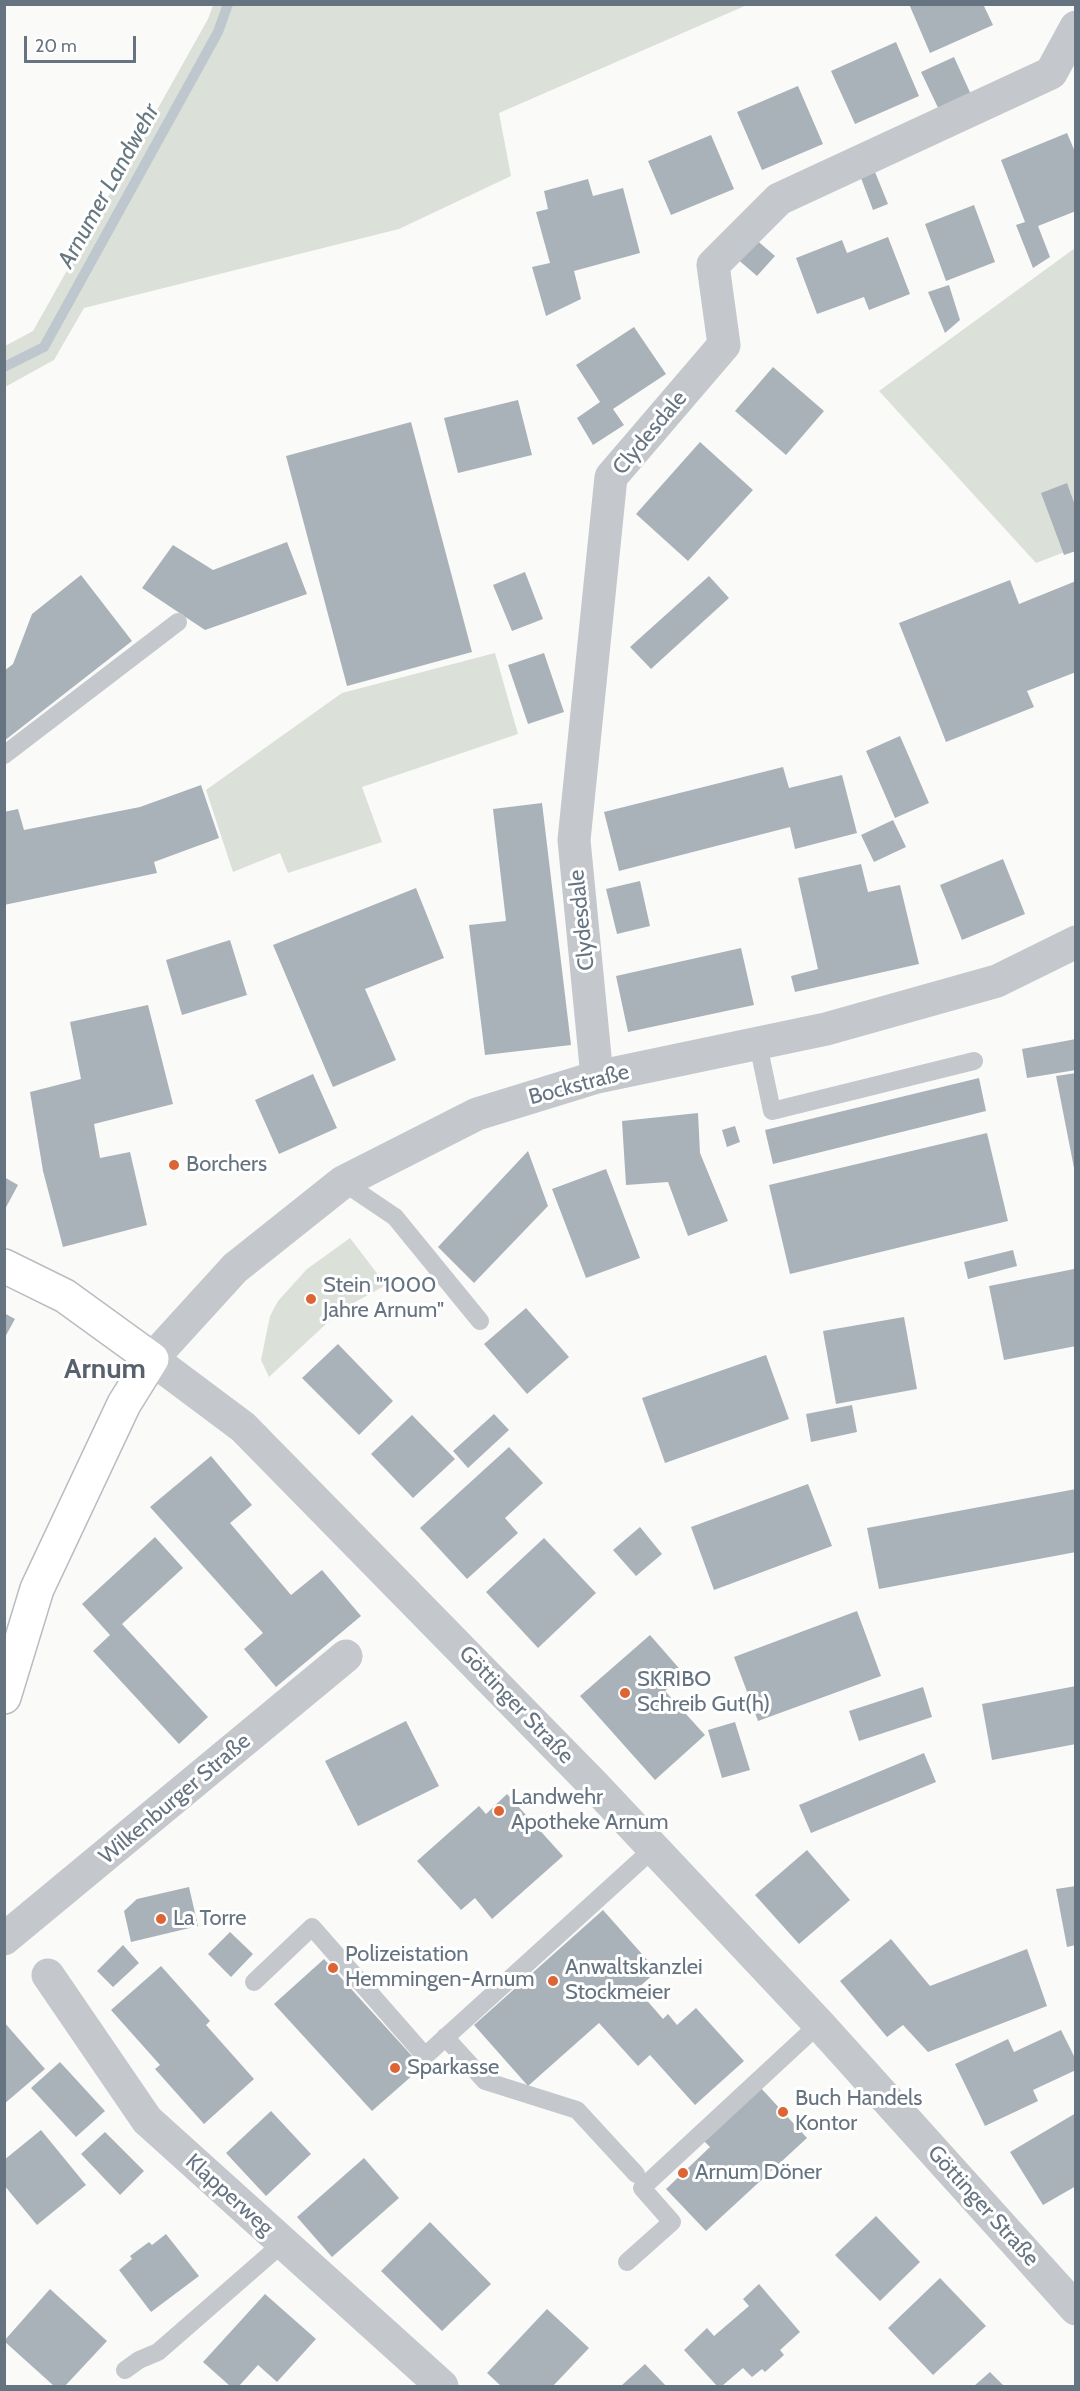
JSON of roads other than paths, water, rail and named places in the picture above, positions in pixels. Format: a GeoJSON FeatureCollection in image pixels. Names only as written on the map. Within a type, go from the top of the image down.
{"type":"FeatureCollection","features":[{"type":"Feature","properties":{"kind":"main road","name":"Göttinger Straße"},"geometry":{"type":"LineString","coordinates":[[4,1266],[65,1296],[152,1359]]}},
{"type":"Feature","properties":{"kind":"main road"},"geometry":{"type":"LineString","coordinates":[[4,1697],[37,1589],[124,1404],[152,1359]]}},
{"type":"Feature","properties":{"kind":"street","name":"Clydesdale"},"geometry":{"type":"LineString","coordinates":[[597,1077],[574,840],[611,477],[724,345],[713,265],[779,199],[1051,73],[1076,27]]}},
{"type":"Feature","properties":{"kind":"street","name":"Bockstraße"},"geometry":{"type":"LineString","coordinates":[[152,1359],[235,1268],[343,1182],[477,1114],[597,1077],[826,1029],[997,981],[1076,942]]}},
{"type":"Feature","properties":{"kind":"street","name":"Göttinger Straße"},"geometry":{"type":"LineString","coordinates":[[152,1359],[243,1427],[654,1848],[819,2024],[1076,2308]]}},
{"type":"Feature","properties":{"kind":"street","name":"Wilkenburger Straße"},"geometry":{"type":"LineString","coordinates":[[4,1939],[346,1656]]}},
{"type":"Feature","properties":{"kind":"street","name":"Klapperweg"},"geometry":{"type":"LineString","coordinates":[[48,1975],[147,2120],[442,2386]]}},
{"type":"Feature","properties":{"kind":"lane"},"geometry":{"type":"LineString","coordinates":[[4,755],[178,622]]}},
{"type":"Feature","properties":{"kind":"lane"},"geometry":{"type":"LineString","coordinates":[[758,1044],[772,1111],[974,1061]]}},
{"type":"Feature","properties":{"kind":"lane"},"geometry":{"type":"LineString","coordinates":[[343,1182],[395,1217],[480,1321]]}},
{"type":"Feature","properties":{"kind":"lane"},"geometry":{"type":"LineString","coordinates":[[254,1982],[312,1927],[425,2056],[654,1848]]}},
{"type":"Feature","properties":{"kind":"lane"},"geometry":{"type":"LineString","coordinates":[[627,2262],[672,2222],[642,2188],[819,2024]]}},
{"type":"Feature","properties":{"kind":"lane"},"geometry":{"type":"LineString","coordinates":[[445,2037],[485,2080],[578,2110],[636,2174]]}},
{"type":"Feature","properties":{"kind":"lane"},"geometry":{"type":"LineString","coordinates":[[125,2370],[158,2352],[283,2243]]}},
{"type":"Feature","properties":{"kind":"waterway","name":"Arnumer Landwehr"},"geometry":{"type":"LineString","coordinates":[[4,367],[44,347],[218,32],[228,4]]}},
{"type":"Feature","properties":{"kind":"place","name":"Borchers"},"geometry":{"type":"Point","coordinates":[174,1165]}},
{"type":"Feature","properties":{"kind":"place","name":"Stein \"1000 Jahre Arnum\""},"geometry":{"type":"Point","coordinates":[311,1299]}},
{"type":"Feature","properties":{"kind":"place","name":"SKRIBO Schreib Gut(h)"},"geometry":{"type":"Point","coordinates":[625,1693]}},
{"type":"Feature","properties":{"kind":"place","name":"Landwehr Apotheke Arnum"},"geometry":{"type":"Point","coordinates":[499,1811]}},
{"type":"Feature","properties":{"kind":"place","name":"La Torre"},"geometry":{"type":"Point","coordinates":[161,1919]}},
{"type":"Feature","properties":{"kind":"place","name":"Polizeistation Hemmingen-Arnum"},"geometry":{"type":"Point","coordinates":[333,1968]}},
{"type":"Feature","properties":{"kind":"place","name":"Anwaltskanzlei Stockmeier"},"geometry":{"type":"Point","coordinates":[553,1981]}},
{"type":"Feature","properties":{"kind":"place","name":"Sparkasse"},"geometry":{"type":"Point","coordinates":[395,2068]}},
{"type":"Feature","properties":{"kind":"place","name":"Buch Handels Kontor"},"geometry":{"type":"Point","coordinates":[783,2112]}},
{"type":"Feature","properties":{"kind":"place","name":"Arnum Döner"},"geometry":{"type":"Point","coordinates":[683,2173]}},
{"type":"Feature","properties":{"kind":"district","name":"Arnum"},"geometry":{"type":"Point","coordinates":[105,1370]}}]}
